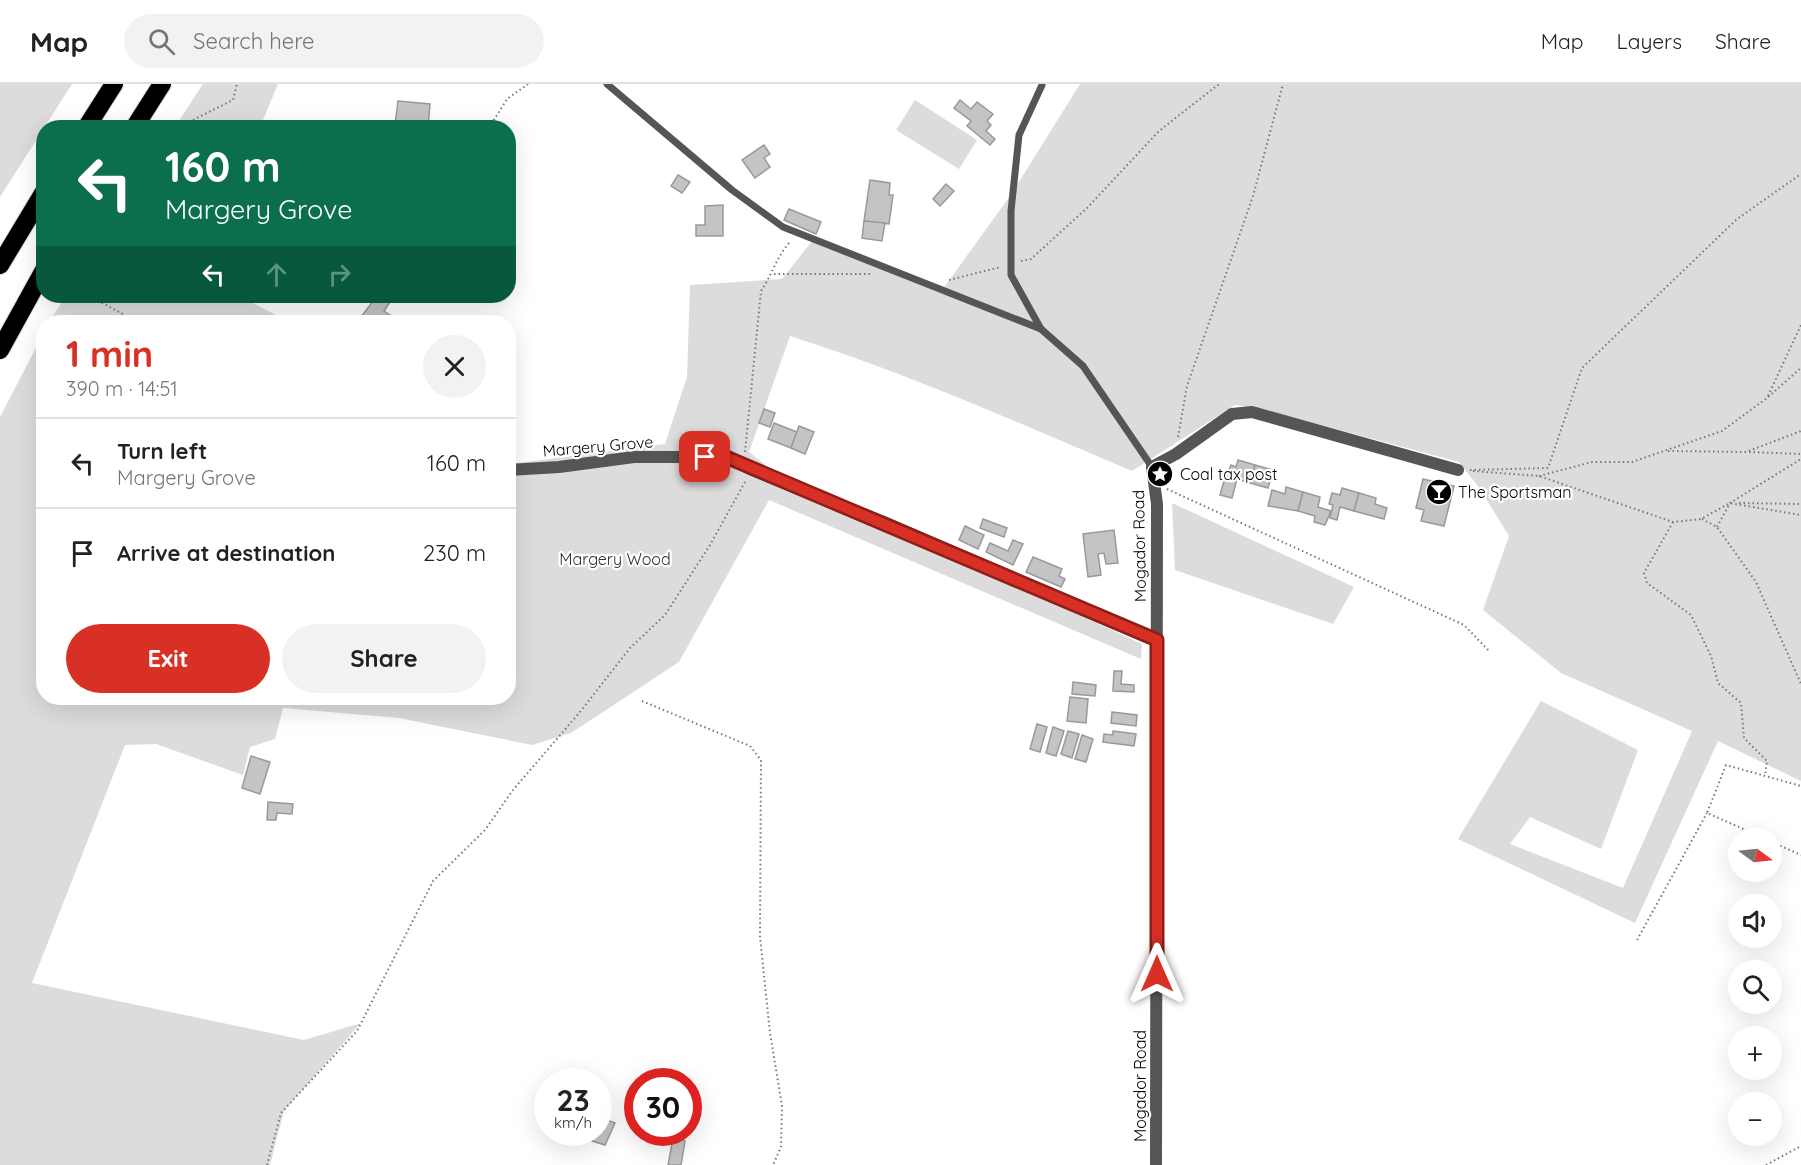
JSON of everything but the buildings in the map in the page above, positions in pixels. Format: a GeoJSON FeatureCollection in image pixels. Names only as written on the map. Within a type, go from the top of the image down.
{"type":"FeatureCollection","features":[{"type":"Feature","properties":{"kind":"highway"},"geometry":{"type":"LineString","coordinates":[[91,120],[114,84]]}},
{"type":"Feature","properties":{"kind":"highway"},"geometry":{"type":"LineString","coordinates":[[139,120],[162,84]]}},
{"type":"Feature","properties":{"kind":"highway"},"geometry":{"type":"LineString","coordinates":[[0,265],[36,205]]}},
{"type":"Feature","properties":{"kind":"highway"},"geometry":{"type":"LineString","coordinates":[[0,350],[36,285]]}},
{"type":"Feature","properties":{"kind":"street"},"geometry":{"type":"LineString","coordinates":[[1152,467],[1176,454],[1232,414],[1252,412],[1458,470]]}},
{"type":"Feature","properties":{"kind":"street","name":"Margery Grove"},"geometry":{"type":"LineString","coordinates":[[516,470],[559,467],[634,457],[726,457],[752,470],[884,522],[1157,640]]}},
{"type":"Feature","properties":{"kind":"street","name":"Mogador Road"},"geometry":{"type":"LineString","coordinates":[[1152,467],[1157,504],[1155,1165]]}},
{"type":"Feature","properties":{"kind":"lane"},"geometry":{"type":"LineString","coordinates":[[607,84],[732,190],[797,234],[1041,329]]}},
{"type":"Feature","properties":{"kind":"lane"},"geometry":{"type":"LineString","coordinates":[[1042,85],[1019,135],[1011,212],[1011,275],[1041,329],[1083,366],[1152,467]]}},
{"type":"Feature","properties":{"kind":"path"},"geometry":{"type":"LineString","coordinates":[[193,120],[233,100],[237,84]]}},
{"type":"Feature","properties":{"kind":"path"},"geometry":{"type":"LineString","coordinates":[[494,120],[507,99],[528,84]]}},
{"type":"Feature","properties":{"kind":"path"},"geometry":{"type":"LineString","coordinates":[[942,279],[953,280],[1031,259],[1088,208],[1159,131],[1219,84]]}},
{"type":"Feature","properties":{"kind":"path"},"geometry":{"type":"LineString","coordinates":[[1176,454],[1187,386],[1253,196],[1283,84]]}},
{"type":"Feature","properties":{"kind":"path"},"geometry":{"type":"LineString","coordinates":[[1458,470],[1548,468],[1582,368],[1737,219],[1801,174]]}},
{"type":"Feature","properties":{"kind":"path"},"geometry":{"type":"LineString","coordinates":[[267,1165],[281,1113],[357,1031],[433,881],[485,830],[513,790],[580,712],[630,648],[665,615],[710,545],[752,470],[745,451],[761,291],[773,274],[783,250],[797,234]]}},
{"type":"Feature","properties":{"kind":"path"},"geometry":{"type":"LineString","coordinates":[[773,274],[871,274]]}},
{"type":"Feature","properties":{"kind":"path"},"geometry":{"type":"LineString","coordinates":[[103,303],[124,315]]}},
{"type":"Feature","properties":{"kind":"path"},"geometry":{"type":"LineString","coordinates":[[1767,398],[1801,326]]}},
{"type":"Feature","properties":{"kind":"path"},"geometry":{"type":"LineString","coordinates":[[1539,476],[1592,462],[1632,462],[1722,431],[1767,398],[1801,368]]}},
{"type":"Feature","properties":{"kind":"path"},"geometry":{"type":"LineString","coordinates":[[1746,452],[1801,431]]}},
{"type":"Feature","properties":{"kind":"path"},"geometry":{"type":"LineString","coordinates":[[1665,450],[1801,454]]}},
{"type":"Feature","properties":{"kind":"path"},"geometry":{"type":"LineString","coordinates":[[1458,470],[1539,476],[1673,522],[1701,519],[1801,459]]}},
{"type":"Feature","properties":{"kind":"path"},"geometry":{"type":"LineString","coordinates":[[1154,482],[1326,564],[1464,625],[1489,651]]}},
{"type":"Feature","properties":{"kind":"path"},"geometry":{"type":"LineString","coordinates":[[1730,503],[1801,504]]}},
{"type":"Feature","properties":{"kind":"path"},"geometry":{"type":"LineString","coordinates":[[1730,503],[1801,514]]}},
{"type":"Feature","properties":{"kind":"path"},"geometry":{"type":"LineString","coordinates":[[1717,527],[1730,503]]}},
{"type":"Feature","properties":{"kind":"path"},"geometry":{"type":"LineString","coordinates":[[1701,519],[1717,527],[1755,582],[1801,684]]}},
{"type":"Feature","properties":{"kind":"path"},"geometry":{"type":"LineString","coordinates":[[1673,522],[1644,573],[1647,583],[1691,615],[1711,656],[1718,683],[1741,703],[1744,738],[1767,761],[1765,776]]}},
{"type":"Feature","properties":{"kind":"path"},"geometry":{"type":"LineString","coordinates":[[642,701],[750,746],[761,760],[760,937],[770,1033],[782,1106],[781,1147],[773,1165]]}},
{"type":"Feature","properties":{"kind":"path"},"geometry":{"type":"LineString","coordinates":[[1638,940],[1707,813],[1726,765],[1801,786]]}},
{"type":"Feature","properties":{"kind":"path"},"geometry":{"type":"LineString","coordinates":[[1707,813],[1741,828]]}},
{"type":"Feature","properties":{"kind":"path"},"geometry":{"type":"LineString","coordinates":[[1782,846],[1801,855]]}},
{"type":"Feature","properties":{"kind":"path"},"geometry":{"type":"LineString","coordinates":[[1766,1165],[1801,1146]]}},
{"type":"Feature","properties":{"kind":"green space"},"geometry":{"type":"Polygon","coordinates":[[[0,84],[72,84],[49,120],[36,120],[36,140],[0,197],[0,84]]]}},
{"type":"Feature","properties":{"kind":"green space"},"geometry":{"type":"Polygon","coordinates":[[[203,84],[278,84],[263,120],[180,120],[203,84]]]}},
{"type":"Feature","properties":{"kind":"green space","name":"Margery Wood"},"geometry":{"type":"Polygon","coordinates":[[[1080,84],[1801,84],[1801,781],[1718,741],[1635,923],[1458,839],[1541,701],[1638,750],[1601,849],[1530,817],[1510,844],[1623,888],[1692,731],[1561,673],[1483,610],[1509,536],[1480,489],[1459,462],[1262,409],[1235,405],[1132,471],[920,382],[790,336],[749,452],[782,478],[1142,644],[1141,659],[769,500],[679,662],[571,733],[532,745],[399,718],[283,708],[275,739],[250,747],[243,775],[156,744],[125,745],[32,983],[304,1040],[361,1023],[284,1111],[270,1165],[0,1165],[0,417],[36,348],[36,705],[516,705],[516,463],[665,444],[687,377],[690,285],[782,279],[812,241],[940,293],[1010,196],[1080,84]]]}},
{"type":"Feature","properties":{"kind":"green space"},"geometry":{"type":"Polygon","coordinates":[[[915,100],[977,140],[959,169],[896,130],[915,100]]]}},
{"type":"Feature","properties":{"kind":"green space"},"geometry":{"type":"Polygon","coordinates":[[[61,303],[253,303],[276,315],[54,315],[61,303]]]}},
{"type":"Feature","properties":{"kind":"green space"},"geometry":{"type":"Polygon","coordinates":[[[1172,503],[1354,587],[1333,624],[1175,570],[1172,503]]]}},
{"type":"Feature","properties":{"kind":"place","name":"Coal tax post"},"geometry":{"type":"Point","coordinates":[1160,474]}},
{"type":"Feature","properties":{"kind":"place","name":"The Sportsman"},"geometry":{"type":"Point","coordinates":[1439,492]}},
{"type":"Feature","properties":{"kind":"route"},"geometry":{"type":"LineString","coordinates":[[705,457],[726,457],[752,470],[884,522],[1157,640],[1157,974]]}}]}
